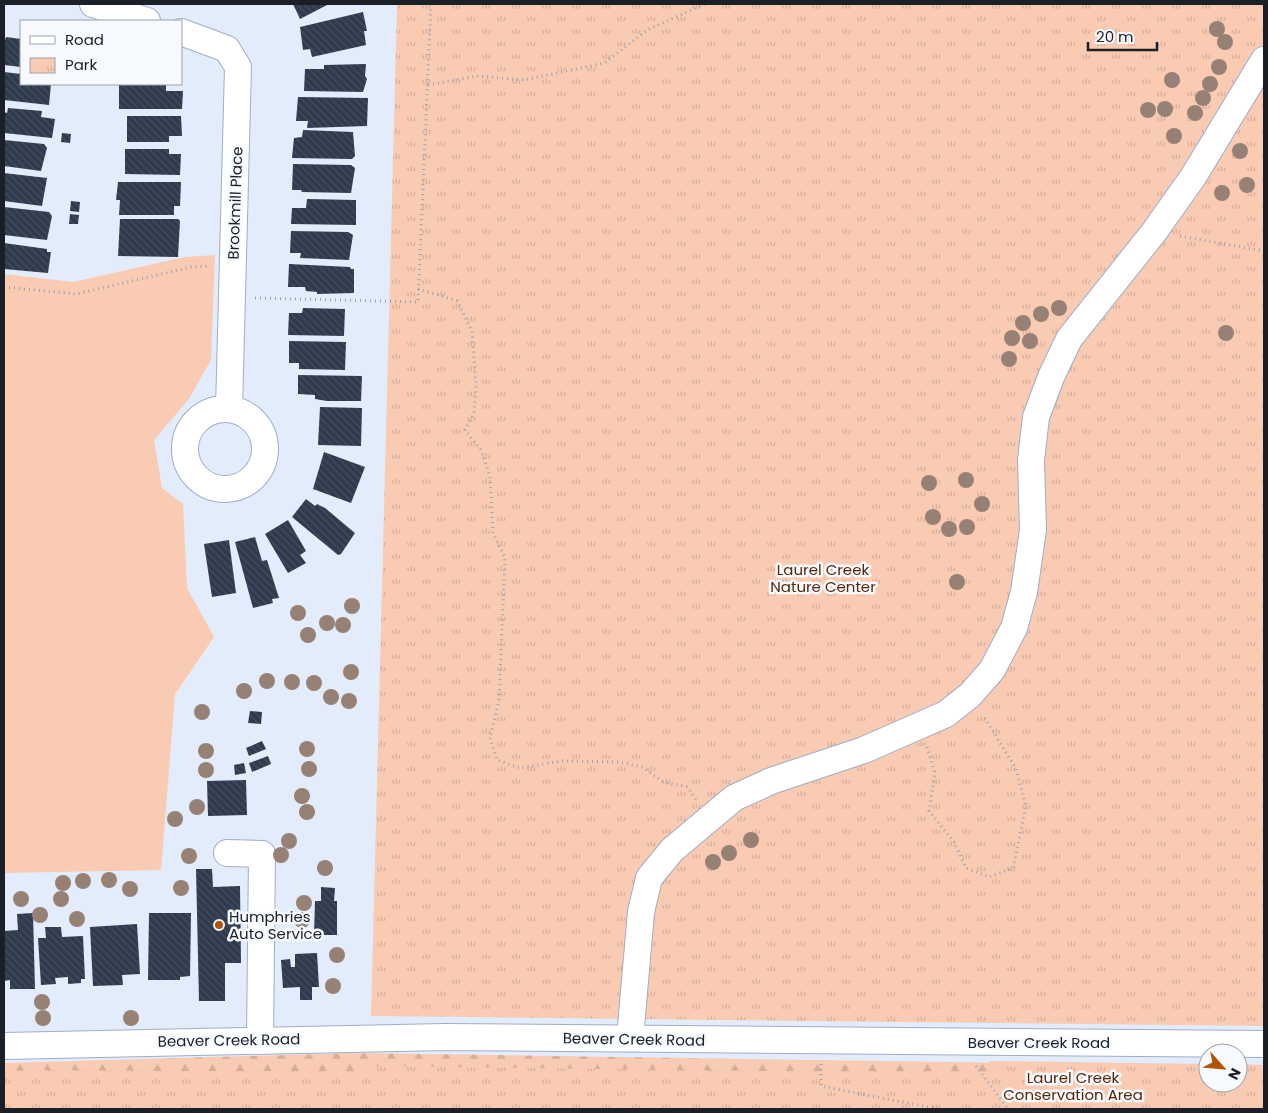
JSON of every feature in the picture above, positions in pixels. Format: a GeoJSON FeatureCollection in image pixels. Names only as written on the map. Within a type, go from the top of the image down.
{"type":"FeatureCollection","features":[{"type":"Feature","properties":{"kind":"street"},"geometry":{"type":"LineString","coordinates":[[93,4],[144,20]]}},
{"type":"Feature","properties":{"kind":"street","name":"Brookmill Place"},"geometry":{"type":"LineString","coordinates":[[182,32],[227,49],[238,67],[229,409]]}},
{"type":"Feature","properties":{"kind":"street"},"geometry":{"type":"LineString","coordinates":[[630,1038],[641,912],[649,878],[672,850],[709,817],[734,798],[771,781],[864,750],[946,714],[970,695],[992,670],[1014,628],[1024,592],[1033,530],[1031,460],[1036,417],[1051,378],[1069,339],[1154,232],[1193,177],[1264,60]]}},
{"type":"Feature","properties":{"kind":"street"},"geometry":{"type":"LineString","coordinates":[[227,853],[262,854],[260,1039]]}},
{"type":"Feature","properties":{"kind":"street","name":"Beaver Creek Road"},"geometry":{"type":"LineString","coordinates":[[4,1046],[260,1039],[630,1038],[1264,1044]]}},
{"type":"Feature","properties":{"kind":"path"},"geometry":{"type":"LineString","coordinates":[[232,297],[418,302],[431,4]]}},
{"type":"Feature","properties":{"kind":"path"},"geometry":{"type":"LineString","coordinates":[[428,85],[477,76],[524,80],[604,63],[649,29],[705,4]]}},
{"type":"Feature","properties":{"kind":"path"},"geometry":{"type":"LineString","coordinates":[[1154,232],[1264,251]]}},
{"type":"Feature","properties":{"kind":"path"},"geometry":{"type":"LineString","coordinates":[[4,287],[77,294],[191,267],[233,266]]}},
{"type":"Feature","properties":{"kind":"path"},"geometry":{"type":"LineString","coordinates":[[418,290],[457,301],[472,331],[476,385],[474,413],[466,430],[481,450],[490,476],[494,533],[505,558],[499,700],[490,738],[498,760],[520,768],[562,761],[620,762],[642,767],[662,782],[687,787],[709,817]]}},
{"type":"Feature","properties":{"kind":"path"},"geometry":{"type":"LineString","coordinates":[[920,725],[935,773],[929,811],[954,842],[966,868],[989,877],[1012,868],[1026,806],[1016,769],[970,695]]}},
{"type":"Feature","properties":{"kind":"path"},"geometry":{"type":"LineString","coordinates":[[822,1040],[821,1086],[938,1109]]}},
{"type":"Feature","properties":{"kind":"path"},"geometry":{"type":"LineString","coordinates":[[958,1042],[1008,1109]]}},
{"type":"Feature","properties":{"kind":"green space","name":"Laurel Creek Nature Center"},"geometry":{"type":"Polygon","coordinates":[[[397,4],[1264,4],[1264,1026],[371,1016],[397,4]]]}},
{"type":"Feature","properties":{"kind":"green space"},"geometry":{"type":"Polygon","coordinates":[[[215,255],[211,360],[189,399],[154,440],[162,488],[183,504],[187,588],[214,637],[175,694],[161,870],[4,873],[4,274],[73,282],[185,257],[215,255]]]}},
{"type":"Feature","properties":{"kind":"green space","name":"Laurel Creek Conservation Area"},"geometry":{"type":"Polygon","coordinates":[[[356,1053],[1198,1066],[1198,1093],[1248,1093],[1264,1109],[250,1109],[4,1091],[4,1063],[356,1053]]]}},
{"type":"Feature","properties":{"kind":"green space","name":"Laurel Creek Conservation Area"},"geometry":{"type":"Polygon","coordinates":[[[989,1061],[1198,1064],[1198,1093],[1248,1093],[1248,1064],[1264,1065],[1264,1109],[4,1109],[4,1070],[370,1072],[371,1066],[988,1074],[989,1061]]]}},
{"type":"Feature","properties":{"kind":"building"},"geometry":{"type":"Polygon","coordinates":[[[293,4],[329,4],[300,19],[293,4]]]}},
{"type":"Feature","properties":{"kind":"building"},"geometry":{"type":"Polygon","coordinates":[[[363,12],[367,31],[364,31],[366,45],[312,57],[310,49],[303,50],[300,27],[363,12]]]}},
{"type":"Feature","properties":{"kind":"building"},"geometry":{"type":"Polygon","coordinates":[[[6,37],[20,39],[20,67],[4,65],[6,37]]]}},
{"type":"Feature","properties":{"kind":"building"},"geometry":{"type":"Polygon","coordinates":[[[366,64],[365,76],[367,79],[363,92],[304,91],[305,69],[324,69],[324,65],[366,64]]]}},
{"type":"Feature","properties":{"kind":"building"},"geometry":{"type":"Polygon","coordinates":[[[4,72],[20,74],[20,85],[51,85],[49,105],[4,100],[4,72]]]}},
{"type":"Feature","properties":{"kind":"building"},"geometry":{"type":"Polygon","coordinates":[[[119,85],[166,85],[166,91],[183,91],[182,109],[119,109],[119,85]]]}},
{"type":"Feature","properties":{"kind":"building"},"geometry":{"type":"Polygon","coordinates":[[[298,97],[368,98],[367,126],[307,128],[308,121],[296,121],[298,97]]]}},
{"type":"Feature","properties":{"kind":"building"},"geometry":{"type":"Polygon","coordinates":[[[8,108],[42,111],[41,117],[55,119],[52,138],[4,133],[4,112],[7,113],[8,108]]]}},
{"type":"Feature","properties":{"kind":"building"},"geometry":{"type":"Polygon","coordinates":[[[127,116],[181,116],[182,136],[169,136],[169,142],[127,142],[127,116]]]}},
{"type":"Feature","properties":{"kind":"building"},"geometry":{"type":"Polygon","coordinates":[[[303,130],[353,132],[355,156],[352,159],[292,158],[294,138],[302,137],[303,130]]]}},
{"type":"Feature","properties":{"kind":"building"},"geometry":{"type":"Polygon","coordinates":[[[62,133],[71,134],[70,143],[61,142],[62,133]]]}},
{"type":"Feature","properties":{"kind":"building"},"geometry":{"type":"Polygon","coordinates":[[[4,140],[44,144],[47,148],[41,171],[4,166],[4,140]]]}},
{"type":"Feature","properties":{"kind":"building"},"geometry":{"type":"Polygon","coordinates":[[[125,149],[169,149],[169,154],[181,154],[180,175],[125,174],[125,149]]]}},
{"type":"Feature","properties":{"kind":"building"},"geometry":{"type":"Polygon","coordinates":[[[293,164],[351,165],[355,168],[351,193],[292,190],[293,164]]]}},
{"type":"Feature","properties":{"kind":"building"},"geometry":{"type":"Polygon","coordinates":[[[4,173],[47,178],[42,206],[4,201],[4,173]]]}},
{"type":"Feature","properties":{"kind":"building"},"geometry":{"type":"Polygon","coordinates":[[[118,182],[181,182],[180,206],[174,206],[174,215],[119,215],[120,200],[116,200],[118,182]]]}},
{"type":"Feature","properties":{"kind":"building"},"geometry":{"type":"Polygon","coordinates":[[[307,199],[356,200],[356,225],[291,224],[292,208],[306,208],[307,199]]]}},
{"type":"Feature","properties":{"kind":"building"},"geometry":{"type":"Polygon","coordinates":[[[71,201],[80,202],[79,212],[70,211],[71,201]]]}},
{"type":"Feature","properties":{"kind":"building"},"geometry":{"type":"Polygon","coordinates":[[[4,207],[49,212],[52,216],[47,240],[4,235],[4,207]]]}},
{"type":"Feature","properties":{"kind":"building"},"geometry":{"type":"Polygon","coordinates":[[[70,214],[79,215],[78,224],[69,224],[70,214]]]}},
{"type":"Feature","properties":{"kind":"building"},"geometry":{"type":"Polygon","coordinates":[[[120,219],[178,219],[180,221],[178,257],[118,256],[120,219]]]}},
{"type":"Feature","properties":{"kind":"building"},"geometry":{"type":"Polygon","coordinates":[[[291,231],[348,232],[353,235],[349,260],[300,258],[301,253],[290,253],[291,231]]]}},
{"type":"Feature","properties":{"kind":"building"},"geometry":{"type":"Polygon","coordinates":[[[4,243],[47,249],[47,252],[51,252],[48,273],[4,269],[4,243]]]}},
{"type":"Feature","properties":{"kind":"building"},"geometry":{"type":"Polygon","coordinates":[[[289,264],[350,267],[354,269],[354,293],[317,294],[317,292],[306,291],[305,287],[288,287],[289,264]]]}},
{"type":"Feature","properties":{"kind":"building"},"geometry":{"type":"Polygon","coordinates":[[[303,308],[345,309],[344,336],[288,335],[289,313],[302,313],[303,308]]]}},
{"type":"Feature","properties":{"kind":"building"},"geometry":{"type":"Polygon","coordinates":[[[289,341],[346,342],[345,370],[299,369],[299,363],[289,363],[289,341]]]}},
{"type":"Feature","properties":{"kind":"building"},"geometry":{"type":"Polygon","coordinates":[[[298,375],[362,376],[361,401],[327,401],[315,399],[315,395],[298,394],[298,375]]]}},
{"type":"Feature","properties":{"kind":"building"},"geometry":{"type":"Polygon","coordinates":[[[320,407],[362,408],[361,446],[318,445],[320,407]]]}},
{"type":"Feature","properties":{"kind":"building"},"geometry":{"type":"Polygon","coordinates":[[[324,452],[365,467],[351,503],[313,489],[324,452]]]}},
{"type":"Feature","properties":{"kind":"building"},"geometry":{"type":"Polygon","coordinates":[[[306,499],[315,506],[317,504],[325,508],[355,533],[341,554],[338,555],[292,517],[306,499]]]}},
{"type":"Feature","properties":{"kind":"building"},"geometry":{"type":"Polygon","coordinates":[[[288,520],[306,551],[300,555],[306,563],[288,573],[265,534],[288,520]]]}},
{"type":"Feature","properties":{"kind":"building"},"geometry":{"type":"Polygon","coordinates":[[[255,537],[262,561],[267,560],[279,598],[272,599],[273,603],[253,608],[235,542],[255,537]]]}},
{"type":"Feature","properties":{"kind":"building"},"geometry":{"type":"Polygon","coordinates":[[[229,540],[236,593],[212,597],[204,544],[229,540]]]}},
{"type":"Feature","properties":{"kind":"building"},"geometry":{"type":"Polygon","coordinates":[[[250,711],[262,712],[261,724],[248,723],[250,711]]]}},
{"type":"Feature","properties":{"kind":"building"},"geometry":{"type":"Polygon","coordinates":[[[262,741],[266,749],[249,756],[246,748],[262,741]]]}},
{"type":"Feature","properties":{"kind":"building"},"geometry":{"type":"Polygon","coordinates":[[[268,756],[271,764],[252,772],[249,763],[268,756]]]}},
{"type":"Feature","properties":{"kind":"building"},"geometry":{"type":"Polygon","coordinates":[[[244,763],[246,773],[235,775],[234,765],[244,763]]]}},
{"type":"Feature","properties":{"kind":"building"},"geometry":{"type":"Polygon","coordinates":[[[246,780],[247,815],[208,816],[207,781],[246,780]]]}},
{"type":"Feature","properties":{"kind":"building","name":"Humphries Auto Service"},"geometry":{"type":"Polygon","coordinates":[[[196,869],[212,869],[213,887],[240,886],[241,963],[225,963],[225,1001],[199,1001],[196,869]]]}},
{"type":"Feature","properties":{"kind":"building"},"geometry":{"type":"Polygon","coordinates":[[[321,887],[335,888],[334,901],[337,901],[337,935],[314,935],[315,901],[321,901],[321,887]]]}},
{"type":"Feature","properties":{"kind":"building"},"geometry":{"type":"Polygon","coordinates":[[[33,913],[35,989],[10,989],[10,980],[4,981],[4,931],[18,930],[17,914],[33,913]]]}},
{"type":"Feature","properties":{"kind":"building"},"geometry":{"type":"Polygon","coordinates":[[[149,913],[191,913],[190,976],[180,977],[180,980],[148,980],[149,913]]]}},
{"type":"Feature","properties":{"kind":"building"},"geometry":{"type":"Polygon","coordinates":[[[137,924],[140,974],[122,975],[123,985],[93,986],[90,927],[137,924]]]}},
{"type":"Feature","properties":{"kind":"building"},"geometry":{"type":"Polygon","coordinates":[[[45,927],[61,927],[62,937],[83,936],[85,979],[81,979],[81,983],[68,984],[68,977],[55,978],[56,984],[41,985],[38,938],[46,938],[45,927]]]}},
{"type":"Feature","properties":{"kind":"building"},"geometry":{"type":"Polygon","coordinates":[[[317,953],[319,987],[312,987],[312,1000],[300,1000],[300,987],[283,988],[281,960],[290,959],[291,967],[295,967],[295,954],[317,953]]]}},
{"type":"Feature","properties":{"kind":"place","name":"Humphries Auto Service"},"geometry":{"type":"Point","coordinates":[219,925]}}]}
